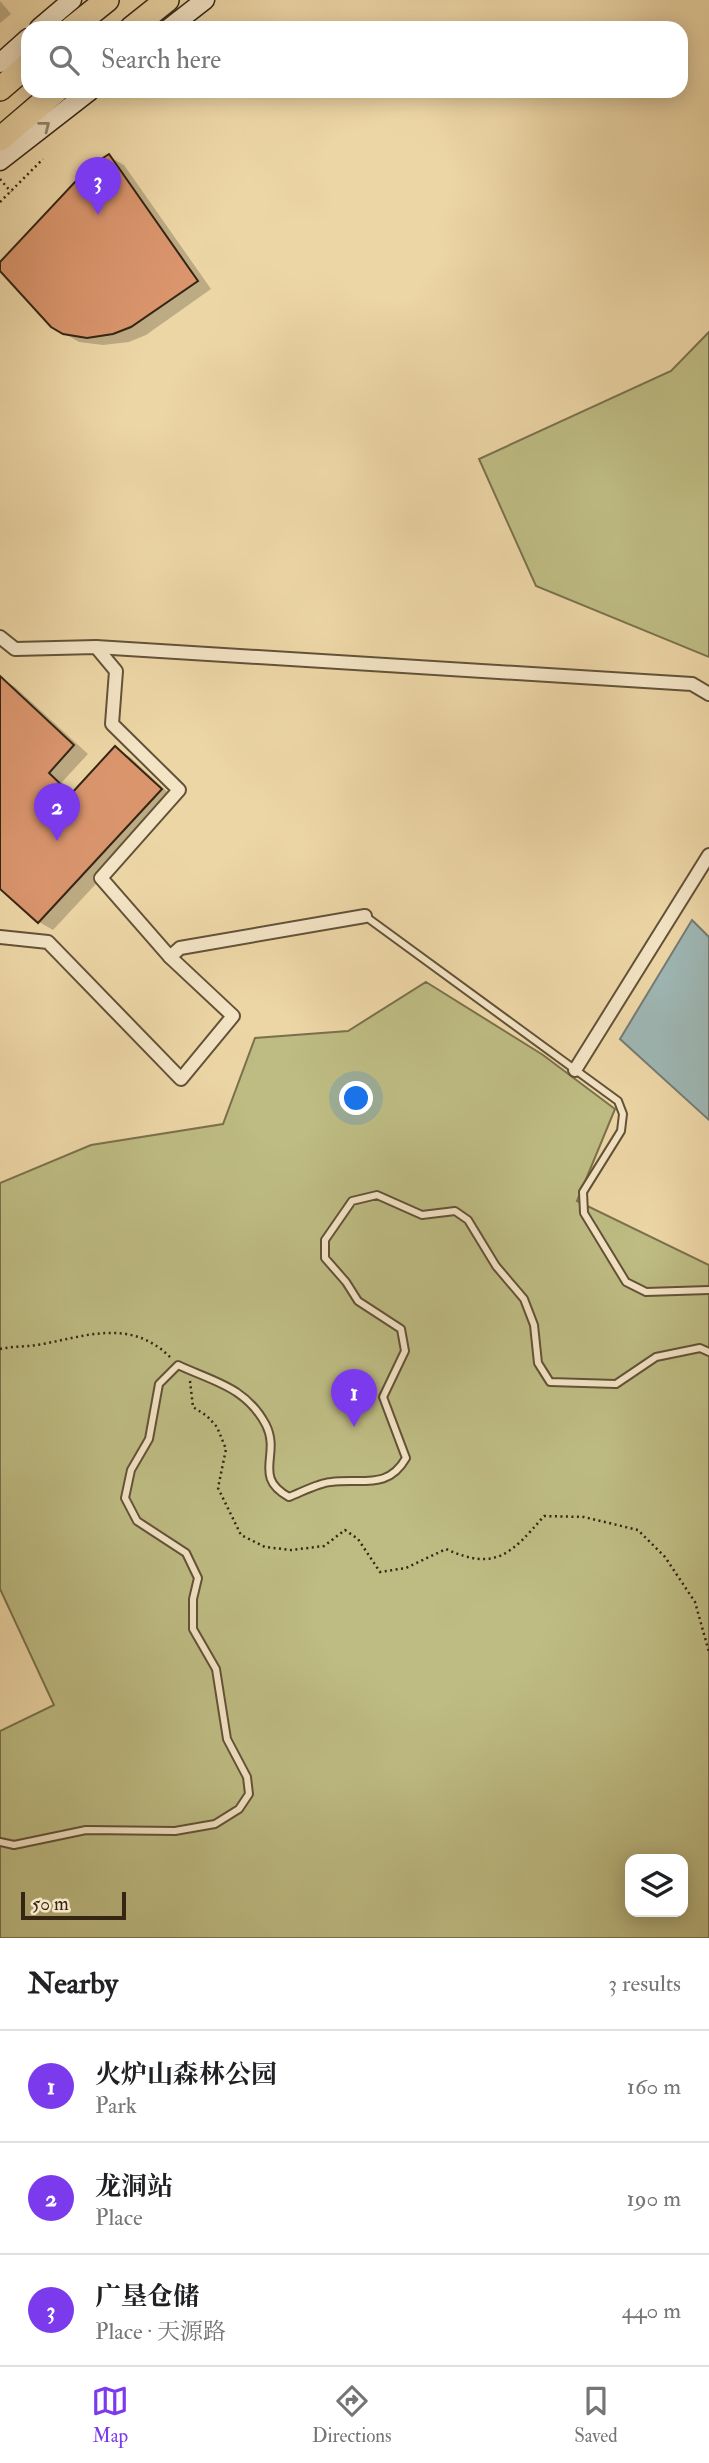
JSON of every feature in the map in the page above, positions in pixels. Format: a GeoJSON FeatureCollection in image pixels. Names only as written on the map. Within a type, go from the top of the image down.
{"type":"FeatureCollection","features":[{"type":"Feature","properties":{"kind":"highway"},"geometry":{"type":"LineString","coordinates":[[80,21],[107,0]]}},
{"type":"Feature","properties":{"kind":"highway"},"geometry":{"type":"LineString","coordinates":[[141,21],[167,0]]}},
{"type":"Feature","properties":{"kind":"highway"},"geometry":{"type":"LineString","coordinates":[[0,89],[21,71]]}},
{"type":"Feature","properties":{"kind":"highway"},"geometry":{"type":"LineString","coordinates":[[0,139],[48,98]]}},
{"type":"Feature","properties":{"kind":"street"},"geometry":{"type":"LineString","coordinates":[[47,21],[72,0]]}},
{"type":"Feature","properties":{"kind":"street"},"geometry":{"type":"LineString","coordinates":[[178,21],[205,0]]}},
{"type":"Feature","properties":{"kind":"street"},"geometry":{"type":"LineString","coordinates":[[0,63],[21,44]]}},
{"type":"Feature","properties":{"kind":"street"},"geometry":{"type":"LineString","coordinates":[[0,161],[81,98]]}},
{"type":"Feature","properties":{"kind":"street"},"geometry":{"type":"LineString","coordinates":[[0,637],[15,649],[96,647],[692,684],[709,694]]}},
{"type":"Feature","properties":{"kind":"street"},"geometry":{"type":"LineString","coordinates":[[0,937],[48,942],[181,1079],[233,1016],[170,957],[101,878],[180,790],[112,724],[116,671],[96,647]]}},
{"type":"Feature","properties":{"kind":"street"},"geometry":{"type":"LineString","coordinates":[[575,1070],[709,855]]}},
{"type":"Feature","properties":{"kind":"street"},"geometry":{"type":"LineString","coordinates":[[170,957],[180,948],[365,916]]}},
{"type":"Feature","properties":{"kind":"lane"},"geometry":{"type":"LineString","coordinates":[[365,916],[618,1101],[623,1114],[621,1130],[583,1192],[583,1213],[626,1282],[646,1292],[709,1290]]}},
{"type":"Feature","properties":{"kind":"lane"},"geometry":{"type":"LineString","coordinates":[[0,1842],[14,1845],[86,1830],[175,1831],[215,1824],[239,1810],[249,1794],[247,1777],[226,1739],[216,1669],[193,1629],[193,1599],[198,1578],[187,1553],[136,1521],[125,1498],[131,1470],[149,1439],[159,1384],[178,1365],[232,1387],[252,1406],[266,1426],[271,1442],[268,1474],[275,1490],[289,1497],[330,1482],[373,1482],[398,1472],[406,1458],[383,1398],[405,1351],[401,1329],[358,1301],[325,1258],[325,1240],[352,1201],[377,1195],[422,1215],[455,1211],[468,1220],[496,1266],[524,1299],[534,1325],[538,1363],[551,1382],[616,1384],[656,1357],[701,1348],[709,1352]]}},
{"type":"Feature","properties":{"kind":"path"},"geometry":{"type":"LineString","coordinates":[[0,202],[43,159]]}},
{"type":"Feature","properties":{"kind":"path"},"geometry":{"type":"LineString","coordinates":[[0,179],[11,192]]}},
{"type":"Feature","properties":{"kind":"shaded area"},"geometry":{"type":"Polygon","coordinates":[[[709,332],[709,657],[536,586],[479,459],[671,371],[709,332]]]}},
{"type":"Feature","properties":{"kind":"shaded area"},"geometry":{"type":"Polygon","coordinates":[[[426,982],[543,1055],[615,1109],[577,1201],[709,1265],[709,1938],[0,1938],[0,1731],[54,1705],[0,1589],[0,1183],[91,1145],[223,1124],[255,1038],[348,1031],[426,982]]]}},
{"type":"Feature","properties":{"kind":"water"},"geometry":{"type":"Polygon","coordinates":[[[692,920],[709,937],[709,1120],[620,1039],[692,920]]]}},
{"type":"Feature","properties":{"kind":"building"},"geometry":{"type":"Polygon","coordinates":[[[109,154],[198,281],[131,327],[113,334],[87,338],[63,334],[51,327],[0,271],[0,262],[89,167],[109,154]]]}},
{"type":"Feature","properties":{"kind":"building"},"geometry":{"type":"Polygon","coordinates":[[[0,676],[74,745],[49,773],[71,794],[115,746],[162,789],[38,923],[0,889],[0,676]]]}},
{"type":"Feature","properties":{"kind":"place","name":"广垦仓储"},"geometry":{"type":"Point","coordinates":[98,215]}},
{"type":"Feature","properties":{"kind":"place","name":"龙洞站"},"geometry":{"type":"Point","coordinates":[57,841]}},
{"type":"Feature","properties":{"kind":"place","name":"火炉山森林公园"},"geometry":{"type":"Point","coordinates":[354,1427]}}]}
